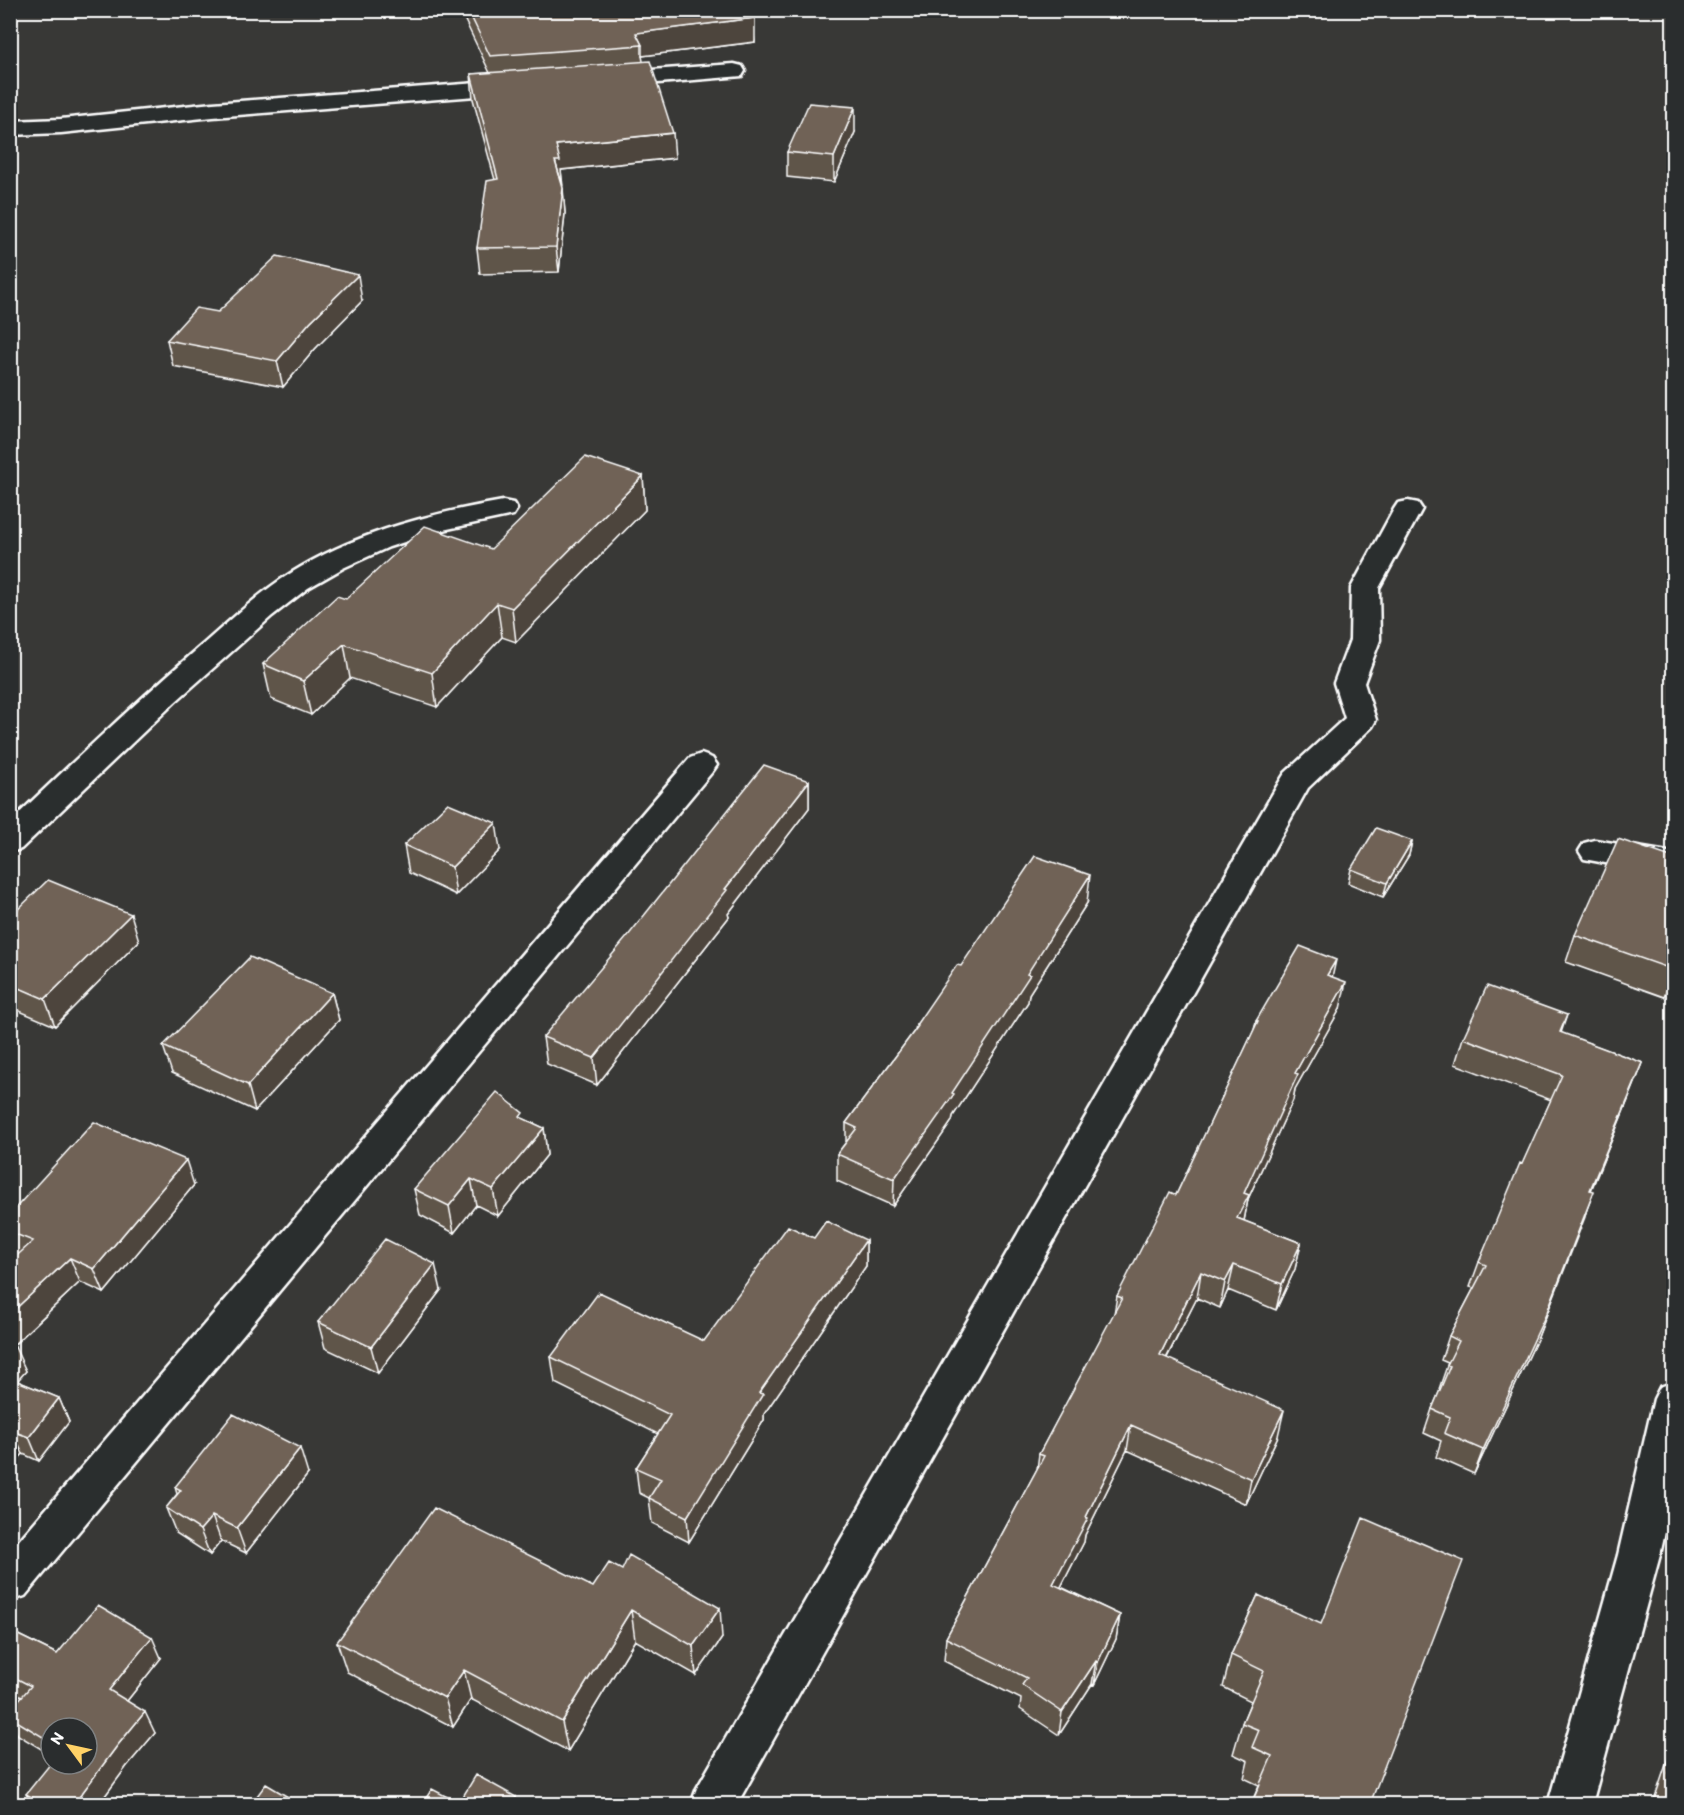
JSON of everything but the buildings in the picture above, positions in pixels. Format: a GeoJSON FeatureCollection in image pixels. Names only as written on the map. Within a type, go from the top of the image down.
{"type":"FeatureCollection","features":[{"type":"Feature","properties":{"kind":"street"},"geometry":{"type":"LineString","coordinates":[[592,82],[735,71]]}},
{"type":"Feature","properties":{"kind":"street"},"geometry":{"type":"LineString","coordinates":[[10,128],[61,126],[213,110],[533,86]]}},
{"type":"Feature","properties":{"kind":"street"},"geometry":{"type":"LineString","coordinates":[[10,841],[182,677],[248,621],[310,575],[392,535],[448,518],[503,509]]}},
{"type":"Feature","properties":{"kind":"street"},"geometry":{"type":"LineString","coordinates":[[721,1802],[1296,781],[1361,720],[1349,682],[1365,640],[1365,588],[1408,509]]}},
{"type":"Feature","properties":{"kind":"street"},"geometry":{"type":"LineString","coordinates":[[10,1582],[701,765]]}},
{"type":"Feature","properties":{"kind":"street"},"geometry":{"type":"LineString","coordinates":[[1595,851],[1674,865]]}},
{"type":"Feature","properties":{"kind":"street"},"geometry":{"type":"LineString","coordinates":[[1570,1804],[1639,1554],[1674,1399]]}}]}
